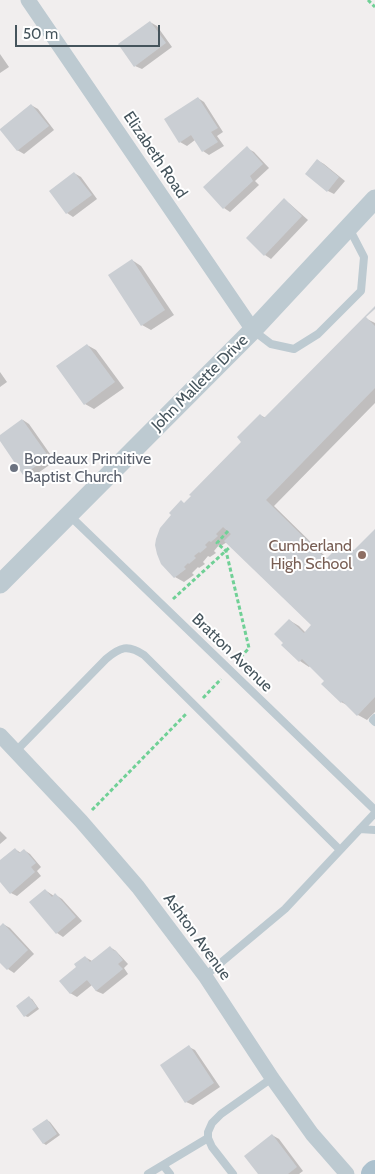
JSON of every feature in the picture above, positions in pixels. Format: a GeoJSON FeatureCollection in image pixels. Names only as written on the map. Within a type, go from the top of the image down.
{"type":"FeatureCollection","features":[{"type":"Feature","properties":{"kind":"street","name":"Elizabeth Road"},"geometry":{"type":"LineString","coordinates":[[28,0],[253,330]]}},
{"type":"Feature","properties":{"kind":"street","name":"John Mallette Drive"},"geometry":{"type":"LineString","coordinates":[[0,584],[253,330],[375,199]]}},
{"type":"Feature","properties":{"kind":"street","name":"Ashton Avenue"},"geometry":{"type":"LineString","coordinates":[[0,735],[93,834],[138,887],[205,976],[272,1078],[312,1134],[347,1174]]}},
{"type":"Feature","properties":{"kind":"lane"},"geometry":{"type":"LineString","coordinates":[[253,330],[271,344],[294,350],[318,334],[361,291],[364,257],[349,227]]}},
{"type":"Feature","properties":{"kind":"lane","name":"Bratton Avenue"},"geometry":{"type":"LineString","coordinates":[[69,516],[375,811]]}},
{"type":"Feature","properties":{"kind":"lane"},"geometry":{"type":"LineString","coordinates":[[16,751],[114,652],[129,648],[136,650],[144,655],[340,850]]}},
{"type":"Feature","properties":{"kind":"lane"},"geometry":{"type":"LineString","coordinates":[[375,718],[373,720],[375,722]]}},
{"type":"Feature","properties":{"kind":"lane"},"geometry":{"type":"LineString","coordinates":[[205,976],[285,909],[375,811]]}},
{"type":"Feature","properties":{"kind":"lane"},"geometry":{"type":"LineString","coordinates":[[360,829],[375,830]]}},
{"type":"Feature","properties":{"kind":"lane"},"geometry":{"type":"LineString","coordinates":[[233,1174],[212,1147],[208,1138],[208,1132],[216,1118],[272,1078]]}},
{"type":"Feature","properties":{"kind":"lane"},"geometry":{"type":"LineString","coordinates":[[148,1174],[208,1138]]}},
{"type":"Feature","properties":{"kind":"lane"},"geometry":{"type":"LineString","coordinates":[[164,1165],[170,1174]]}},
{"type":"Feature","properties":{"kind":"path"},"geometry":{"type":"LineString","coordinates":[[368,0],[375,7]]}},
{"type":"Feature","properties":{"kind":"path"},"geometry":{"type":"LineString","coordinates":[[164,607],[230,547]]}},
{"type":"Feature","properties":{"kind":"building"},"geometry":{"type":"Polygon","coordinates":[[[150,21],[166,43],[134,67],[118,44],[150,21]]]}},
{"type":"Feature","properties":{"kind":"building"},"geometry":{"type":"Polygon","coordinates":[[[198,97],[218,128],[211,132],[218,142],[202,152],[191,135],[179,143],[164,119],[198,97]]]}},
{"type":"Feature","properties":{"kind":"building"},"geometry":{"type":"Polygon","coordinates":[[[31,104],[49,126],[17,151],[0,129],[31,104]]]}},
{"type":"Feature","properties":{"kind":"building"},"geometry":{"type":"Polygon","coordinates":[[[247,146],[263,164],[250,176],[253,181],[223,209],[203,187],[247,146]]]}},
{"type":"Feature","properties":{"kind":"building"},"geometry":{"type":"Polygon","coordinates":[[[317,159],[339,177],[327,192],[305,174],[317,159]]]}},
{"type":"Feature","properties":{"kind":"building"},"geometry":{"type":"Polygon","coordinates":[[[74,172],[92,195],[66,214],[49,191],[74,172]]]}},
{"type":"Feature","properties":{"kind":"building"},"geometry":{"type":"Polygon","coordinates":[[[284,198],[302,216],[264,256],[246,238],[284,198]]]}},
{"type":"Feature","properties":{"kind":"building"},"geometry":{"type":"Polygon","coordinates":[[[132,259],[165,310],[141,326],[108,275],[132,259]]]}},
{"type":"Feature","properties":{"kind":"building"},"geometry":{"type":"Polygon","coordinates":[[[375,306],[375,309],[366,317],[375,326],[375,388],[266,500],[326,559],[343,542],[353,551],[375,529],[375,697],[357,716],[321,684],[324,681],[302,659],[299,662],[281,645],[283,643],[274,634],[289,619],[304,633],[311,625],[224,541],[231,534],[223,527],[216,534],[218,536],[211,542],[209,541],[205,545],[207,547],[194,556],[196,558],[184,567],[186,569],[174,578],[161,564],[155,545],[160,528],[171,515],[169,513],[181,500],[184,503],[191,496],[189,495],[241,442],[237,437],[260,414],[264,418],[375,306]]]}},
{"type":"Feature","properties":{"kind":"building"},"geometry":{"type":"Polygon","coordinates":[[[87,344],[115,382],[84,405],[56,366],[87,344]]]}},
{"type":"Feature","properties":{"kind":"building"},"geometry":{"type":"Polygon","coordinates":[[[22,419],[49,457],[23,475],[0,441],[0,435],[22,419]]]}},
{"type":"Feature","properties":{"kind":"building"},"geometry":{"type":"Polygon","coordinates":[[[15,848],[19,853],[24,849],[36,863],[31,867],[35,872],[10,894],[0,882],[0,860],[15,848]]]}},
{"type":"Feature","properties":{"kind":"building"},"geometry":{"type":"Polygon","coordinates":[[[45,889],[52,897],[55,893],[76,917],[56,934],[29,902],[45,889]]]}},
{"type":"Feature","properties":{"kind":"building"},"geometry":{"type":"Polygon","coordinates":[[[3,923],[28,950],[7,970],[0,963],[0,926],[3,923]]]}},
{"type":"Feature","properties":{"kind":"building"},"geometry":{"type":"Polygon","coordinates":[[[110,946],[123,960],[118,964],[123,969],[96,991],[87,980],[70,994],[59,981],[76,967],[74,964],[85,956],[90,962],[110,946]]]}},
{"type":"Feature","properties":{"kind":"building"},"geometry":{"type":"Polygon","coordinates":[[[29,996],[37,1007],[24,1017],[16,1006],[29,996]]]}},
{"type":"Feature","properties":{"kind":"building"},"geometry":{"type":"Polygon","coordinates":[[[189,1045],[214,1083],[185,1103],[160,1065],[189,1045]]]}},
{"type":"Feature","properties":{"kind":"building"},"geometry":{"type":"Polygon","coordinates":[[[47,1119],[57,1134],[43,1144],[32,1129],[47,1119]]]}},
{"type":"Feature","properties":{"kind":"building"},"geometry":{"type":"Polygon","coordinates":[[[272,1134],[297,1167],[288,1174],[258,1174],[244,1156],[272,1134]]]}},
{"type":"Feature","properties":{"kind":"place","name":"Bordeaux Primitive Baptist Church"},"geometry":{"type":"Point","coordinates":[14,468]}},
{"type":"Feature","properties":{"kind":"place","name":"Cumberland High School"},"geometry":{"type":"Point","coordinates":[362,555]}}]}
